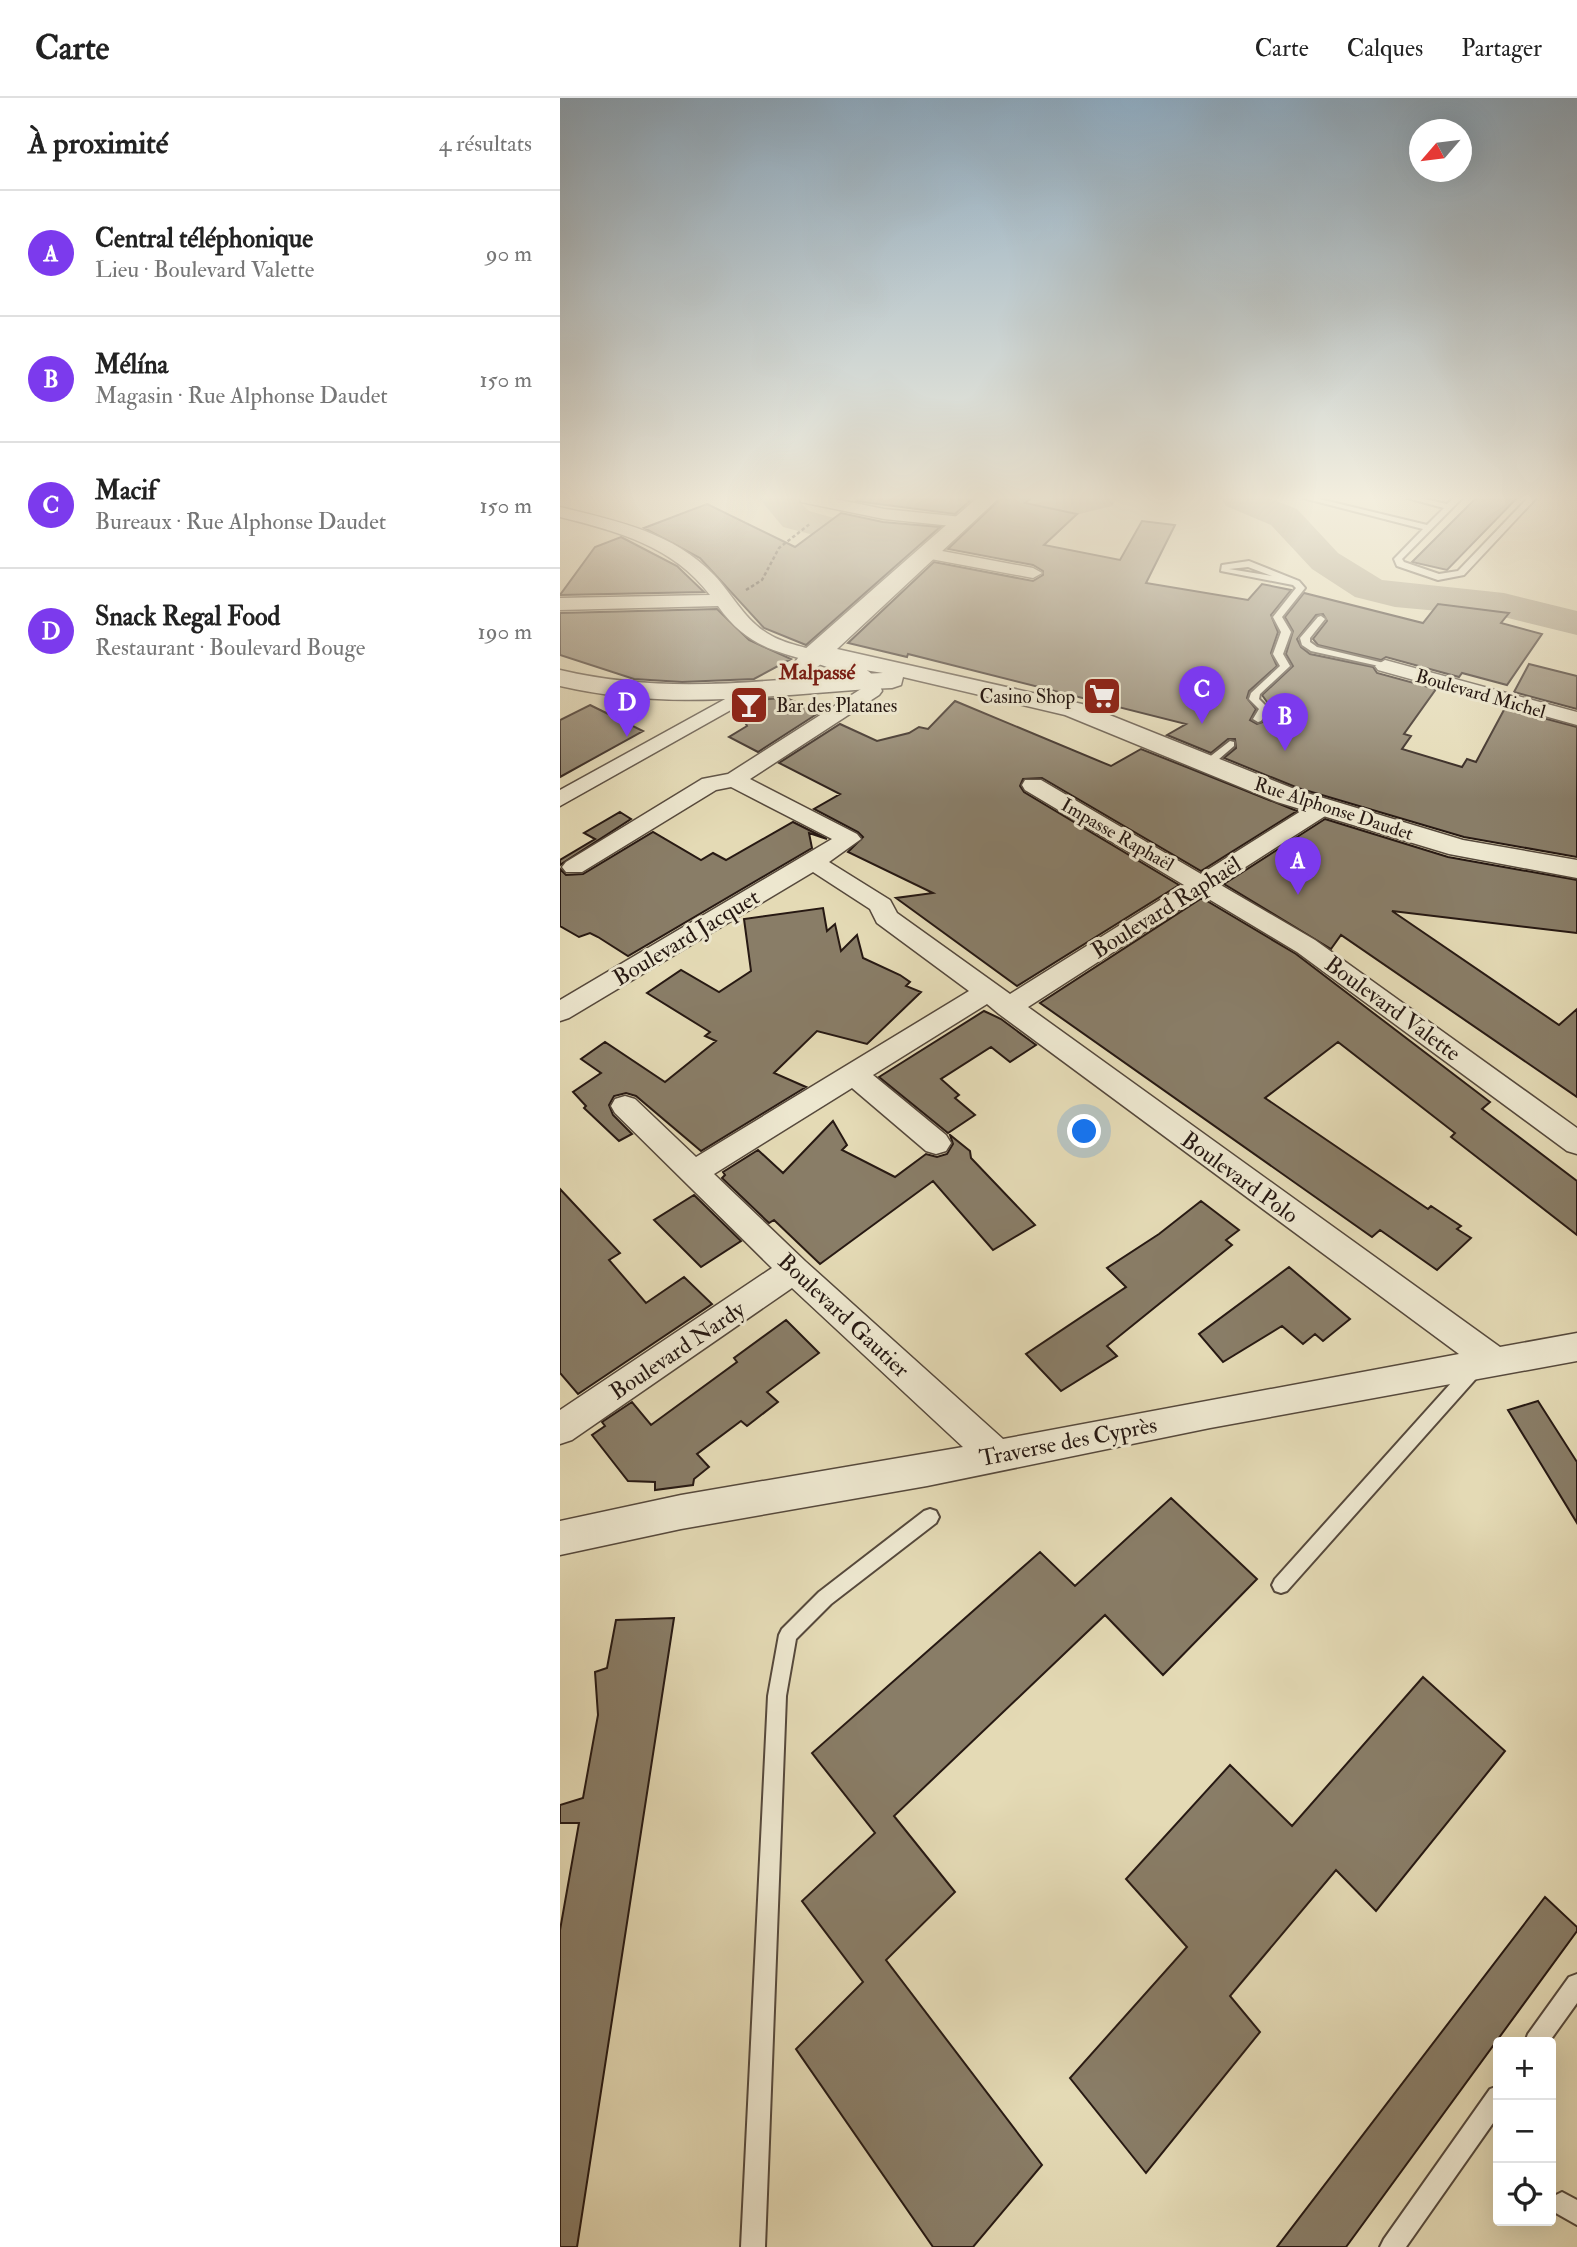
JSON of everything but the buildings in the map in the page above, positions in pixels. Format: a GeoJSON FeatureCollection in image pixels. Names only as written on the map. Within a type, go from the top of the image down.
{"type":"FeatureCollection","features":[{"type":"Feature","properties":{"kind":"street"},"geometry":{"type":"LineString","coordinates":[[777,689],[875,598]]}},
{"type":"Feature","properties":{"kind":"street"},"geometry":{"type":"LineString","coordinates":[[560,604],[722,600],[757,637],[813,654]]}},
{"type":"Feature","properties":{"kind":"street","name":"Rue Alphonse Daudet"},"geometry":{"type":"LineString","coordinates":[[813,654],[869,681],[900,680],[1099,721]]}},
{"type":"Feature","properties":{"kind":"street","name":"Rue Alphonse Daudet"},"geometry":{"type":"LineString","coordinates":[[813,654],[846,657],[1073,709],[1286,796],[1459,848],[1577,869]]}},
{"type":"Feature","properties":{"kind":"street","name":"Boulevard Michel"},"geometry":{"type":"LineString","coordinates":[[1385,666],[1577,719]]}},
{"type":"Feature","properties":{"kind":"street"},"geometry":{"type":"LineString","coordinates":[[560,678],[616,690],[663,695],[747,693],[869,681],[872,691],[734,780],[710,784],[574,867]]}},
{"type":"Feature","properties":{"kind":"street"},"geometry":{"type":"LineString","coordinates":[[560,799],[747,693]]}},
{"type":"Feature","properties":{"kind":"street","name":"Boulevard Jacquet"},"geometry":{"type":"LineString","coordinates":[[560,1012],[849,839],[734,780]]}},
{"type":"Feature","properties":{"kind":"street","name":"Impasse Raphaël"},"geometry":{"type":"LineString","coordinates":[[1033,785],[1203,884]]}},
{"type":"Feature","properties":{"kind":"street","name":"Boulevard Raphaël"},"geometry":{"type":"LineString","coordinates":[[693,1173],[854,1074],[997,1000],[1203,884],[1325,806]]}},
{"type":"Feature","properties":{"kind":"street","name":"Boulevard Polo"},"geometry":{"type":"LineString","coordinates":[[813,862],[881,905],[886,917],[1485,1364]]}},
{"type":"Feature","properties":{"kind":"street","name":"Boulevard Valette"},"geometry":{"type":"LineString","coordinates":[[1203,884],[1306,946],[1577,1143]]}},
{"type":"Feature","properties":{"kind":"street"},"geometry":{"type":"LineString","coordinates":[[854,1074],[936,1143]]}},
{"type":"Feature","properties":{"kind":"street","name":"Boulevard Gautier"},"geometry":{"type":"LineString","coordinates":[[625,1106],[794,1270],[997,1456]]}},
{"type":"Feature","properties":{"kind":"street","name":"Boulevard Nardy"},"geometry":{"type":"LineString","coordinates":[[560,1430],[794,1270]]}},
{"type":"Feature","properties":{"kind":"street","name":"Traverse des Cyprès"},"geometry":{"type":"LineString","coordinates":[[560,1538],[681,1512],[997,1456],[1210,1413],[1577,1347]]}},
{"type":"Feature","properties":{"kind":"lane"},"geometry":{"type":"LineString","coordinates":[[1258,719],[1264,709],[1254,699],[1256,693],[1285,666],[1278,654],[1286,632],[1278,617],[1293,598]]}},
{"type":"Feature","properties":{"kind":"lane"},"geometry":{"type":"LineString","coordinates":[[1321,619],[1305,638],[1305,643],[1314,649],[1385,666]]}},
{"type":"Feature","properties":{"kind":"lane"},"geometry":{"type":"LineString","coordinates":[[1207,764],[1230,744]]}},
{"type":"Feature","properties":{"kind":"lane"},"geometry":{"type":"LineString","coordinates":[[1281,1585],[1485,1364]]}},
{"type":"Feature","properties":{"kind":"lane"},"geometry":{"type":"LineString","coordinates":[[753,2247],[777,1696],[788,1635],[825,1598],[930,1517]]}},
{"type":"Feature","properties":{"kind":"lane"},"geometry":{"type":"LineString","coordinates":[[1540,2037],[1577,1985]]}},
{"type":"Feature","properties":{"kind":"lane"},"geometry":{"type":"LineString","coordinates":[[1392,2247],[1495,2100]]}},
{"type":"Feature","properties":{"kind":"path"},"geometry":{"type":"LineString","coordinates":[[722,600],[728,598]]}},
{"type":"Feature","properties":{"kind":"waterway"},"geometry":{"type":"LineString","coordinates":[[1431,598],[1504,605],[1577,623]]}},
{"type":"Feature","properties":{"kind":"place","name":"Casino Shop"},"geometry":{"type":"Point","coordinates":[1102,696]}},
{"type":"Feature","properties":{"kind":"place","name":"Bar des Platanes"},"geometry":{"type":"Point","coordinates":[749,705]}},
{"type":"Feature","properties":{"kind":"place","name":"Macif"},"geometry":{"type":"Point","coordinates":[1202,724]}},
{"type":"Feature","properties":{"kind":"place","name":"Snack Regal Food"},"geometry":{"type":"Point","coordinates":[627,737]}},
{"type":"Feature","properties":{"kind":"place","name":"Mélína"},"geometry":{"type":"Point","coordinates":[1285,751]}},
{"type":"Feature","properties":{"kind":"place","name":"Central téléphonique"},"geometry":{"type":"Point","coordinates":[1298,895]}},
{"type":"Feature","properties":{"kind":"district","name":"Malpassé"},"geometry":{"type":"Point","coordinates":[817,672]}}]}
